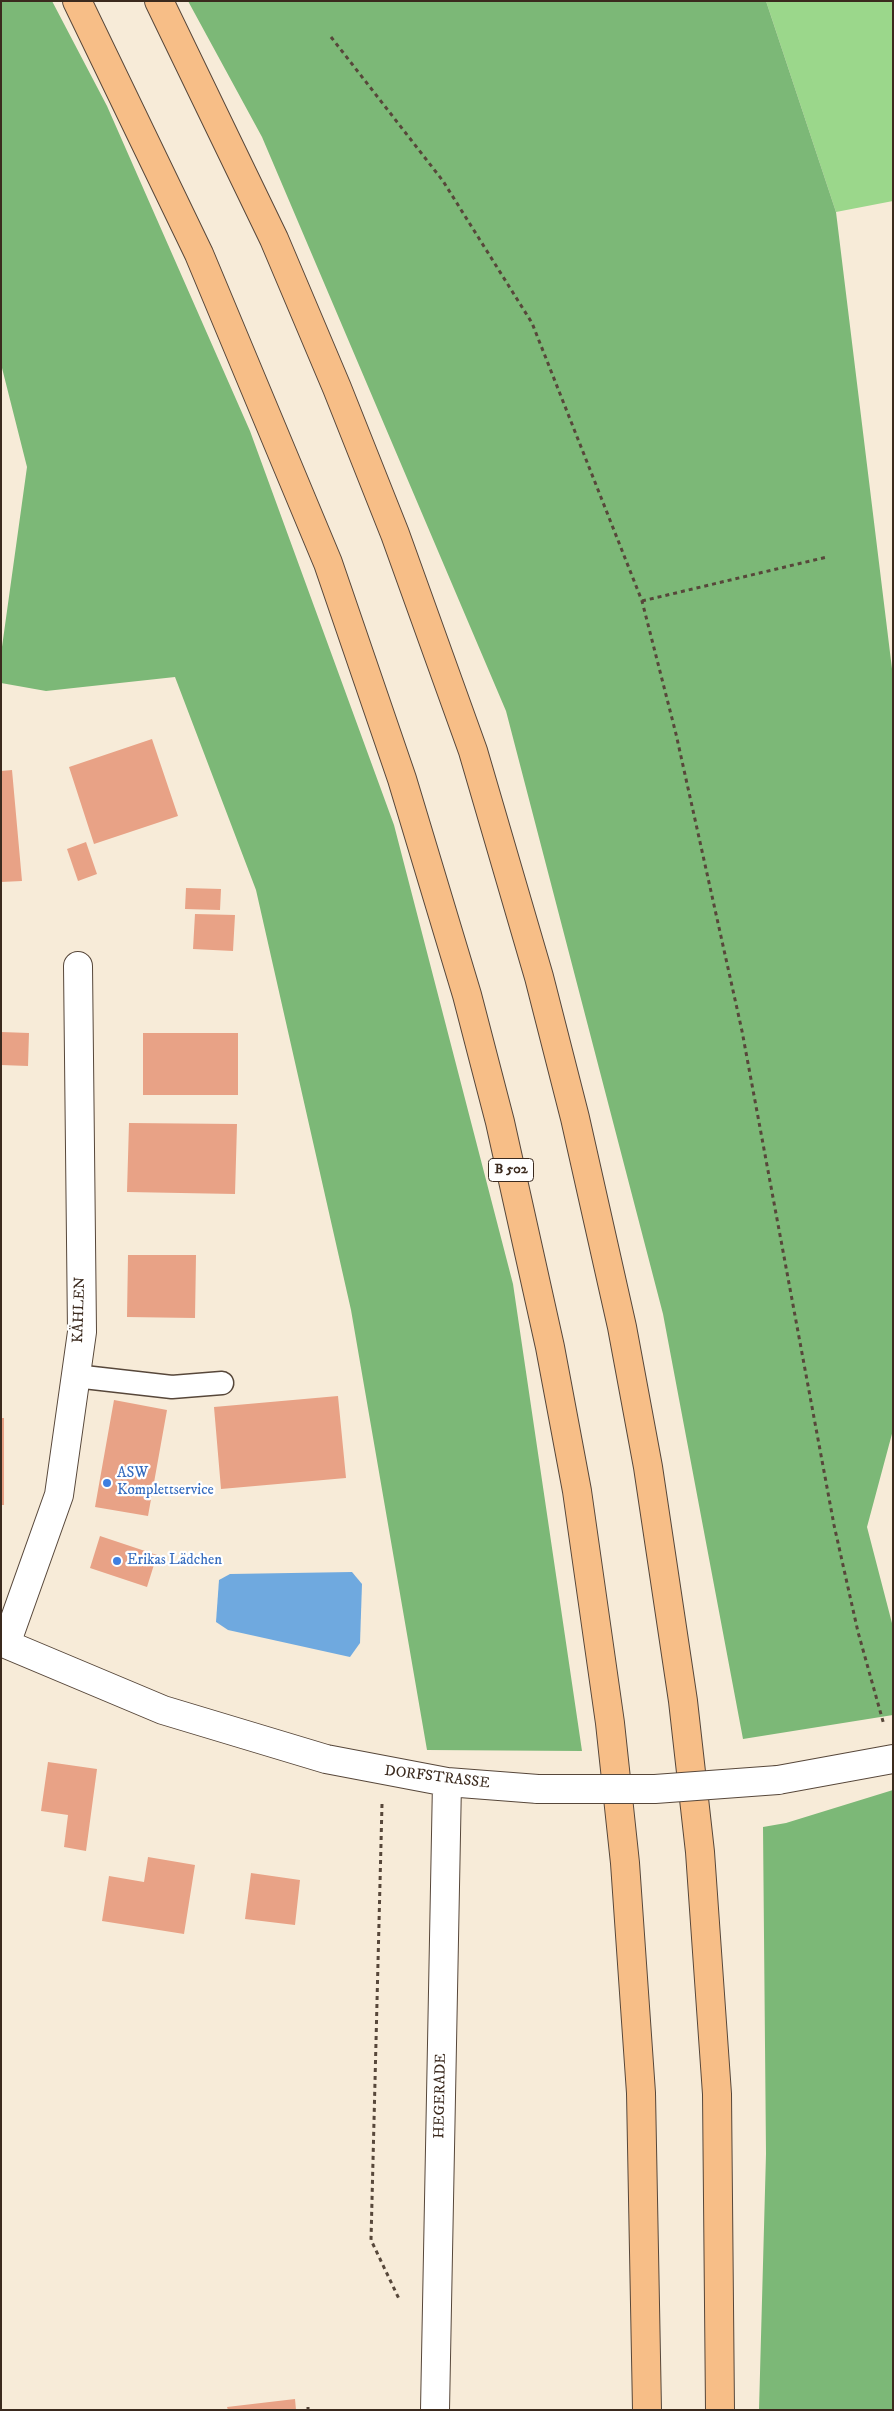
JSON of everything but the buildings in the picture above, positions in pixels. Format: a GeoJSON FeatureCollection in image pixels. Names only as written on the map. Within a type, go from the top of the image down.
{"type":"FeatureCollection","features":[{"type":"Feature","properties":{"kind":"highway","name":"B 502"},"geometry":{"type":"LineString","coordinates":[[77,1],[199,254],[328,563],[405,788],[467,995],[500,1122],[550,1347],[573,1472],[610,1723],[625,1863],[641,2093],[647,2410]]}},
{"type":"Feature","properties":{"kind":"highway"},"geometry":{"type":"LineString","coordinates":[[159,1],[274,239],[337,388],[394,534],[473,751],[539,977],[575,1118],[622,1326],[648,1467],[686,1729],[700,1852],[717,2094],[720,2410]]}},
{"type":"Feature","properties":{"kind":"street","name":"KÄHLEN"},"geometry":{"type":"LineString","coordinates":[[4,1643],[59,1495],[82,1332],[78,966]]}},
{"type":"Feature","properties":{"kind":"street","name":"DORFSTRASSE"},"geometry":{"type":"LineString","coordinates":[[4,1643],[163,1710],[326,1759],[447,1782],[538,1789],[655,1789],[778,1780],[893,1759]]}},
{"type":"Feature","properties":{"kind":"street","name":"HEGERADE"},"geometry":{"type":"LineString","coordinates":[[435,2410],[447,1782]]}},
{"type":"Feature","properties":{"kind":"lane"},"geometry":{"type":"LineString","coordinates":[[76,1376],[172,1387],[222,1383]]}},
{"type":"Feature","properties":{"kind":"path"},"geometry":{"type":"LineString","coordinates":[[331,37],[442,181],[532,323],[642,601],[676,734],[742,1032],[834,1525],[858,1632],[885,1726]]}},
{"type":"Feature","properties":{"kind":"path"},"geometry":{"type":"LineString","coordinates":[[642,601],[827,557]]}},
{"type":"Feature","properties":{"kind":"path"},"geometry":{"type":"LineString","coordinates":[[383,1771],[370,2240],[401,2302]]}},
{"type":"Feature","properties":{"kind":"green space"},"geometry":{"type":"Polygon","coordinates":[[[1,1],[52,1],[107,106],[250,431],[394,825],[513,1284],[582,1751],[427,1750],[351,1310],[256,890],[175,677],[46,691],[1,683],[1,654],[27,467],[1,364],[1,1]]]}},
{"type":"Feature","properties":{"kind":"green space"},"geometry":{"type":"Polygon","coordinates":[[[188,1],[766,1],[836,212],[893,677],[893,1430],[867,1527],[893,1627],[893,1715],[743,1739],[663,1314],[506,711],[262,137],[188,1]]]}},
{"type":"Feature","properties":{"kind":"green space"},"geometry":{"type":"Polygon","coordinates":[[[766,1],[893,1],[893,201],[836,212],[766,1]]]}},
{"type":"Feature","properties":{"kind":"green space"},"geometry":{"type":"Polygon","coordinates":[[[893,1790],[893,2410],[759,2410],[766,2154],[763,1827],[786,1823],[893,1790]]]}},
{"type":"Feature","properties":{"kind":"water"},"geometry":{"type":"Polygon","coordinates":[[[352,1572],[362,1584],[360,1643],[350,1657],[228,1630],[216,1622],[219,1580],[230,1574],[352,1572]]]}},
{"type":"Feature","properties":{"kind":"place","name":"ASW Komplettservice"},"geometry":{"type":"Point","coordinates":[107,1483]}},
{"type":"Feature","properties":{"kind":"place","name":"Erikas Lädchen"},"geometry":{"type":"Point","coordinates":[117,1561]}}]}
